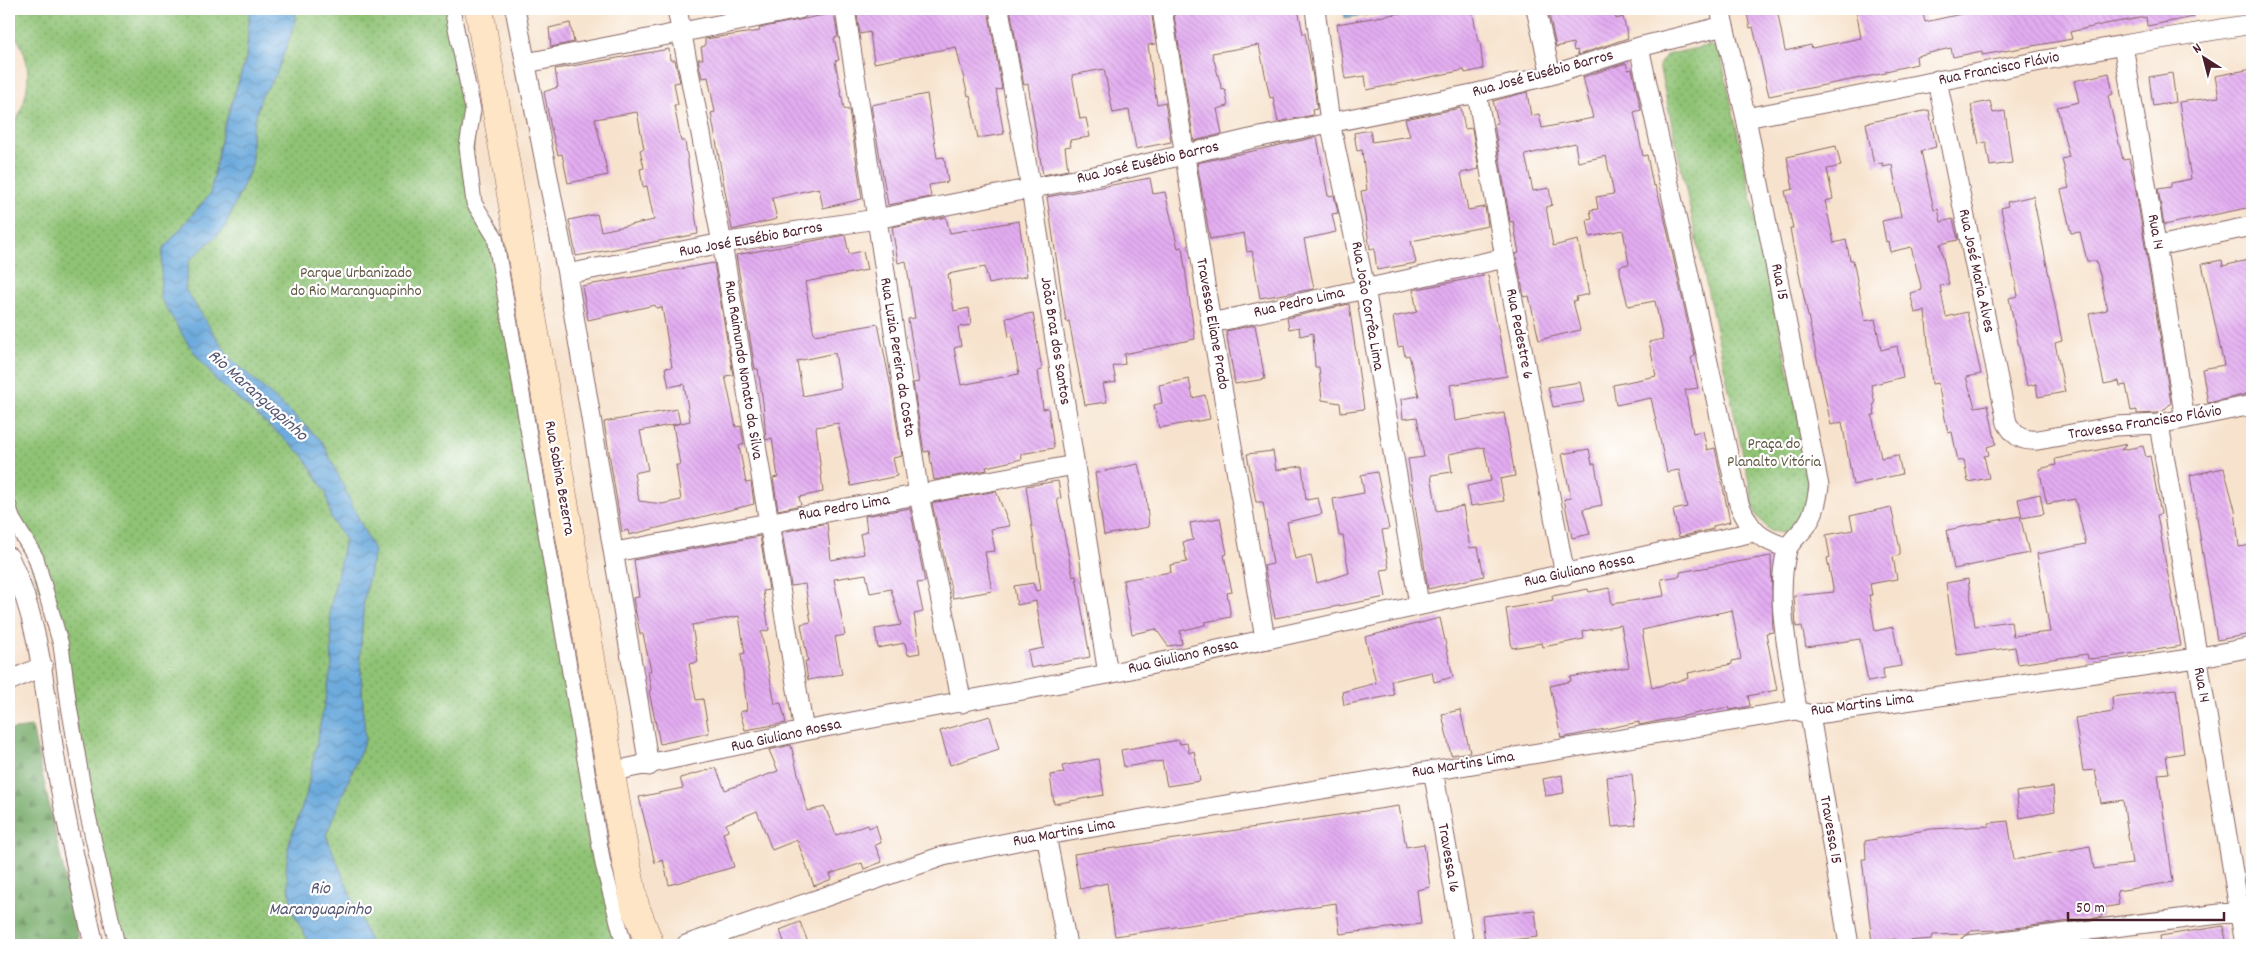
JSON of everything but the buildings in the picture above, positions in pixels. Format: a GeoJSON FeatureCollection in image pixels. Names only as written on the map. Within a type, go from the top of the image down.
{"type":"FeatureCollection","features":[{"type":"Feature","properties":{"kind":"main road","name":"Rua Sabina Bezerra"},"geometry":{"type":"LineString","coordinates":[[479,9],[610,772],[635,906],[650,945]]}},
{"type":"Feature","properties":{"kind":"street"},"geometry":{"type":"LineString","coordinates":[[452,9],[474,110],[467,146],[474,203],[495,237],[601,854],[610,898],[624,945]]}},
{"type":"Feature","properties":{"kind":"street"},"geometry":{"type":"LineString","coordinates":[[515,9],[566,274],[615,552],[649,766]]}},
{"type":"Feature","properties":{"kind":"street","name":"Rua Raimundo Nonato da Silva"},"geometry":{"type":"LineString","coordinates":[[677,9],[722,243],[804,731]]}},
{"type":"Feature","properties":{"kind":"street"},"geometry":{"type":"LineString","coordinates":[[526,63],[799,9]]}},
{"type":"Feature","properties":{"kind":"street","name":"Rua Luzia Pereira da Costa"},"geometry":{"type":"LineString","coordinates":[[845,9],[919,495],[962,703]]}},
{"type":"Feature","properties":{"kind":"street","name":"João Braz dos Santos"},"geometry":{"type":"LineString","coordinates":[[999,9],[1031,190],[1108,674]]}},
{"type":"Feature","properties":{"kind":"street","name":"Travessa Eliane Prado"},"geometry":{"type":"LineString","coordinates":[[1162,9],[1211,323],[1265,639]]}},
{"type":"Feature","properties":{"kind":"street","name":"Rua João Corrêa Lima"},"geometry":{"type":"LineString","coordinates":[[1315,9],[1330,122],[1365,288],[1419,604]]}},
{"type":"Feature","properties":{"kind":"street"},"geometry":{"type":"LineString","coordinates":[[1536,9],[1551,75]]}},
{"type":"Feature","properties":{"kind":"street","name":"Rua José Eusébio Barros"},"geometry":{"type":"LineString","coordinates":[[566,274],[722,243],[876,219],[1031,190],[1184,154],[1477,92],[1551,75],[1639,47],[1722,17]]}},
{"type":"Feature","properties":{"kind":"street","name":"Rua 15"},"geometry":{"type":"LineString","coordinates":[[1722,17],[1746,118],[1819,486],[1816,506],[1808,524],[1788,548]]}},
{"type":"Feature","properties":{"kind":"street","name":"Rua Francisco Flávio"},"geometry":{"type":"LineString","coordinates":[[1746,118],[2122,45],[2252,24]]}},
{"type":"Feature","properties":{"kind":"street","name":"Rua 14"},"geometry":{"type":"LineString","coordinates":[[2122,45],[2158,246],[2185,419]]}},
{"type":"Feature","properties":{"kind":"street"},"geometry":{"type":"LineString","coordinates":[[1639,47],[1740,504],[1754,532],[1762,539],[1788,548],[1783,588],[1783,612],[1804,712]]}},
{"type":"Feature","properties":{"kind":"street","name":"Rua José Maria Alves"},"geometry":{"type":"LineString","coordinates":[[1937,80],[2007,423],[2014,436],[2025,441],[2038,440]]}},
{"type":"Feature","properties":{"kind":"street","name":"Rua Pedestre 6"},"geometry":{"type":"LineString","coordinates":[[1477,92],[1505,258],[1566,575]]}},
{"type":"Feature","properties":{"kind":"street"},"geometry":{"type":"LineString","coordinates":[[2158,246],[2252,226]]}},
{"type":"Feature","properties":{"kind":"street","name":"Rua Pedro Lima"},"geometry":{"type":"LineString","coordinates":[[1211,323],[1505,258]]}},
{"type":"Feature","properties":{"kind":"street","name":"Travessa Francisco Flávio"},"geometry":{"type":"LineString","coordinates":[[2038,440],[2116,426],[2159,424],[2252,405]]}},
{"type":"Feature","properties":{"kind":"street","name":"Rua 14"},"geometry":{"type":"LineString","coordinates":[[2159,424],[2196,658],[2246,911],[2245,945]]}},
{"type":"Feature","properties":{"kind":"street","name":"Rua Pedro Lima"},"geometry":{"type":"LineString","coordinates":[[615,552],[768,521],[919,495],[1074,465]]}},
{"type":"Feature","properties":{"kind":"street"},"geometry":{"type":"LineString","coordinates":[[9,507],[12,518],[36,558],[61,645],[69,706],[87,811],[117,945]]}},
{"type":"Feature","properties":{"kind":"street","name":"Rua Giuliano Rossa"},"geometry":{"type":"LineString","coordinates":[[610,772],[649,766],[804,731],[962,703],[1108,674],[1419,604],[1566,575],[1754,532]]}},
{"type":"Feature","properties":{"kind":"street"},"geometry":{"type":"LineString","coordinates":[[9,557],[31,612],[43,666],[54,753],[94,945]]}},
{"type":"Feature","properties":{"kind":"street","name":"Rua Martins Lima"},"geometry":{"type":"LineString","coordinates":[[686,945],[943,856],[1046,835],[1433,770],[1804,712],[2196,658],[2252,647]]}},
{"type":"Feature","properties":{"kind":"street"},"geometry":{"type":"LineString","coordinates":[[9,680],[43,666]]}},
{"type":"Feature","properties":{"kind":"street","name":"Travessa 15"},"geometry":{"type":"LineString","coordinates":[[1804,712],[1849,945]]}},
{"type":"Feature","properties":{"kind":"street","name":"Travessa 16"},"geometry":{"type":"LineString","coordinates":[[1433,770],[1464,945]]}},
{"type":"Feature","properties":{"kind":"street"},"geometry":{"type":"LineString","coordinates":[[1046,835],[1067,945]]}},
{"type":"Feature","properties":{"kind":"street"},"geometry":{"type":"LineString","coordinates":[[1969,945],[2246,911]]}},
{"type":"Feature","properties":{"kind":"green space"},"geometry":{"type":"Polygon","coordinates":[[[9,9],[250,9],[246,58],[223,130],[210,194],[163,249],[160,297],[188,344],[216,380],[303,455],[326,493],[331,518],[345,540],[330,609],[332,665],[306,796],[289,843],[292,910],[310,945],[117,945],[61,645],[9,507],[9,136],[22,108],[28,81],[24,54],[9,28],[9,9]]]}},
{"type":"Feature","properties":{"kind":"green space","name":"Parque Urbanizado do Rio Maranguapinho"},"geometry":{"type":"Polygon","coordinates":[[[295,9],[452,9],[473,110],[474,203],[495,237],[624,945],[371,945],[326,835],[365,741],[360,656],[364,599],[374,551],[322,441],[230,358],[185,289],[189,261],[224,229],[252,166],[252,130],[261,97],[276,75],[295,23],[295,9]]]}},
{"type":"Feature","properties":{"kind":"green space","name":"Praça do Planalto Vitória"},"geometry":{"type":"Polygon","coordinates":[[[1711,45],[1720,51],[1810,471],[1809,507],[1789,534],[1770,531],[1756,515],[1659,65],[1666,55],[1711,45]]]}},
{"type":"Feature","properties":{"kind":"green space"},"geometry":{"type":"Polygon","coordinates":[[[32,727],[80,945],[9,945],[9,730],[32,727]]]}},
{"type":"Feature","properties":{"kind":"water","name":"Rio Maranguapinho"},"geometry":{"type":"Polygon","coordinates":[[[250,9],[295,9],[295,23],[276,75],[261,97],[252,130],[252,165],[224,229],[189,261],[185,289],[230,358],[322,441],[374,551],[364,599],[360,656],[365,740],[326,835],[371,945],[310,945],[292,910],[286,869],[289,843],[306,796],[332,665],[330,609],[345,540],[331,518],[326,493],[303,455],[216,380],[188,344],[160,297],[163,249],[210,194],[223,130],[246,58],[250,9]]]}},
{"type":"Feature","properties":{"kind":"water"},"geometry":{"type":"Polygon","coordinates":[[[1343,9],[1393,9],[1393,11],[1345,18],[1343,9]]]}}]}
